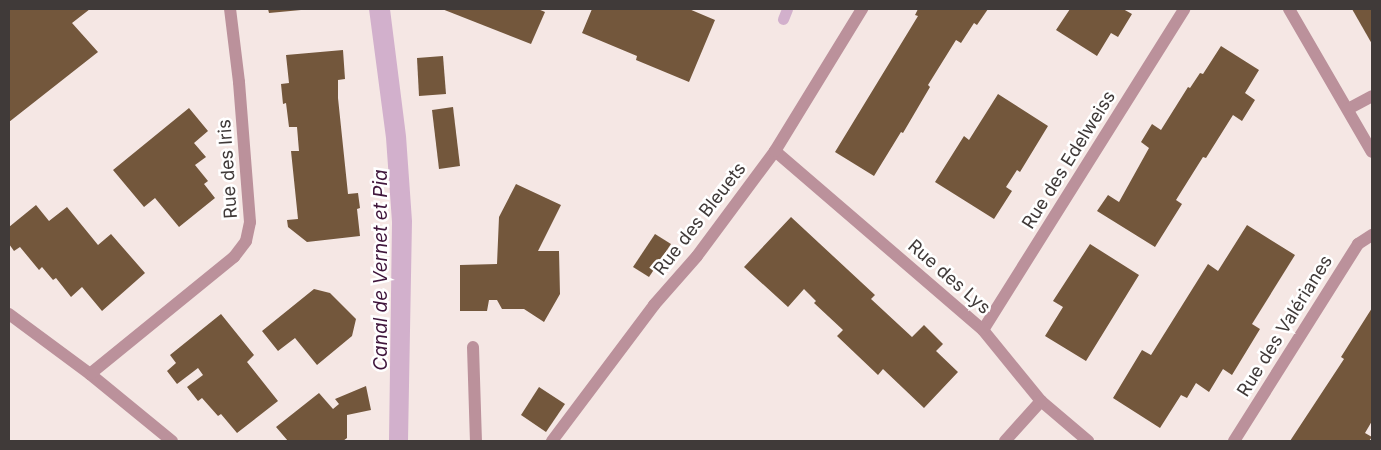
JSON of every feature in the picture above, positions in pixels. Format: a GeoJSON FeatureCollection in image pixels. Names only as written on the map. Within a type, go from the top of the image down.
{"type":"FeatureCollection","features":[{"type":"Feature","properties":{"kind":"street","name":"Rue des Iris"},"geometry":{"type":"LineString","coordinates":[[90,374],[234,257],[246,241],[250,222],[239,82],[230,9]]}},
{"type":"Feature","properties":{"kind":"street","name":"Rue des Bleuets"},"geometry":{"type":"LineString","coordinates":[[552,441],[654,305],[697,256],[775,151],[862,9]]}},
{"type":"Feature","properties":{"kind":"street","name":"Rue des Edelweiss"},"geometry":{"type":"LineString","coordinates":[[983,330],[1184,9]]}},
{"type":"Feature","properties":{"kind":"street"},"geometry":{"type":"LineString","coordinates":[[1289,9],[1372,152]]}},
{"type":"Feature","properties":{"kind":"street"},"geometry":{"type":"LineString","coordinates":[[1348,109],[1372,96]]}},
{"type":"Feature","properties":{"kind":"street","name":"Rue des Lys"},"geometry":{"type":"LineString","coordinates":[[775,151],[983,330],[1041,401],[1088,441]]}},
{"type":"Feature","properties":{"kind":"street","name":"Rue des Valérianes"},"geometry":{"type":"LineString","coordinates":[[1234,441],[1358,244],[1372,235]]}},
{"type":"Feature","properties":{"kind":"street"},"geometry":{"type":"LineString","coordinates":[[9,314],[90,374],[172,441]]}},
{"type":"Feature","properties":{"kind":"street"},"geometry":{"type":"LineString","coordinates":[[474,347],[476,441]]}},
{"type":"Feature","properties":{"kind":"street"},"geometry":{"type":"LineString","coordinates":[[1005,441],[1041,401]]}},
{"type":"Feature","properties":{"kind":"shaded area","name":"Canal de Vernet et Pia"},"geometry":{"type":"Polygon","coordinates":[[[369,9],[390,9],[406,136],[412,221],[408,441],[389,441],[392,222],[386,138],[369,9]]]}},
{"type":"Feature","properties":{"kind":"building"},"geometry":{"type":"Polygon","coordinates":[[[9,9],[90,9],[72,23],[98,52],[9,122],[9,9]]]}},
{"type":"Feature","properties":{"kind":"building"},"geometry":{"type":"Polygon","coordinates":[[[268,9],[301,9],[301,10],[269,13],[268,9]]]}},
{"type":"Feature","properties":{"kind":"building"},"geometry":{"type":"Polygon","coordinates":[[[442,9],[538,9],[545,12],[531,44],[442,9]]]}},
{"type":"Feature","properties":{"kind":"building"},"geometry":{"type":"Polygon","coordinates":[[[592,9],[689,9],[715,20],[689,82],[636,60],[637,56],[582,33],[592,9]]]}},
{"type":"Feature","properties":{"kind":"building"},"geometry":{"type":"Polygon","coordinates":[[[918,9],[988,9],[977,25],[974,23],[961,43],[956,40],[928,85],[930,87],[903,133],[901,132],[874,176],[835,152],[918,16],[915,15],[918,9]]]}},
{"type":"Feature","properties":{"kind":"building"},"geometry":{"type":"Polygon","coordinates":[[[1070,9],[1123,9],[1132,14],[1118,37],[1111,33],[1097,56],[1056,30],[1070,9]]]}},
{"type":"Feature","properties":{"kind":"building"},"geometry":{"type":"Polygon","coordinates":[[[1352,9],[1372,9],[1372,44],[1352,9]]]}},
{"type":"Feature","properties":{"kind":"building"},"geometry":{"type":"Polygon","coordinates":[[[1221,46],[1259,70],[1245,93],[1255,100],[1242,121],[1233,115],[1206,158],[1203,157],[1176,200],[1182,204],[1155,247],[1097,211],[1108,195],[1119,202],[1149,148],[1141,142],[1152,124],[1161,130],[1188,87],[1190,88],[1200,73],[1203,74],[1221,46]]]}},
{"type":"Feature","properties":{"kind":"building"},"geometry":{"type":"Polygon","coordinates":[[[343,50],[345,79],[338,80],[338,98],[348,194],[358,193],[360,208],[357,209],[360,236],[307,242],[288,227],[287,220],[298,219],[291,151],[299,151],[297,127],[289,127],[286,103],[283,104],[281,84],[289,83],[286,55],[343,50]]]}},
{"type":"Feature","properties":{"kind":"building"},"geometry":{"type":"Polygon","coordinates":[[[443,56],[446,94],[419,96],[417,58],[443,56]]]}},
{"type":"Feature","properties":{"kind":"building"},"geometry":{"type":"Polygon","coordinates":[[[998,94],[1048,126],[1020,172],[1017,170],[1006,187],[1012,191],[994,219],[935,182],[964,136],[969,140],[998,94]]]}},
{"type":"Feature","properties":{"kind":"building"},"geometry":{"type":"Polygon","coordinates":[[[453,107],[460,166],[439,169],[432,110],[453,107]]]}},
{"type":"Feature","properties":{"kind":"building"},"geometry":{"type":"Polygon","coordinates":[[[189,108],[208,131],[194,143],[206,157],[195,165],[208,181],[204,184],[215,198],[179,227],[155,198],[144,207],[113,170],[189,108]]]}},
{"type":"Feature","properties":{"kind":"building"},"geometry":{"type":"Polygon","coordinates":[[[516,184],[561,205],[538,251],[559,251],[560,294],[544,322],[524,309],[502,309],[497,300],[489,300],[487,311],[460,311],[460,265],[497,264],[499,217],[516,184]]]}},
{"type":"Feature","properties":{"kind":"building"},"geometry":{"type":"Polygon","coordinates":[[[36,205],[49,221],[67,207],[98,245],[111,234],[145,273],[102,311],[82,287],[71,297],[56,278],[53,280],[42,267],[39,270],[20,247],[14,251],[9,244],[9,227],[36,205]]]}},
{"type":"Feature","properties":{"kind":"building"},"geometry":{"type":"Polygon","coordinates":[[[791,217],[875,295],[871,299],[912,337],[924,325],[943,344],[936,351],[958,372],[924,408],[883,369],[878,375],[837,336],[843,330],[814,303],[816,301],[804,289],[788,307],[744,267],[791,217]]]}},
{"type":"Feature","properties":{"kind":"building"},"geometry":{"type":"Polygon","coordinates":[[[1247,225],[1295,255],[1252,324],[1260,329],[1232,375],[1223,369],[1209,392],[1196,383],[1187,398],[1181,395],[1160,428],[1113,398],[1142,350],[1151,355],[1208,264],[1218,271],[1247,225]]]}},
{"type":"Feature","properties":{"kind":"building"},"geometry":{"type":"Polygon","coordinates":[[[655,234],[671,244],[649,277],[633,267],[655,234]]]}},
{"type":"Feature","properties":{"kind":"building"},"geometry":{"type":"Polygon","coordinates":[[[1090,244],[1139,275],[1086,361],[1045,336],[1063,307],[1053,301],[1090,244]]]}},
{"type":"Feature","properties":{"kind":"building"},"geometry":{"type":"Polygon","coordinates":[[[314,289],[330,293],[356,319],[352,336],[317,365],[295,338],[278,351],[262,331],[314,289]]]}},
{"type":"Feature","properties":{"kind":"building"},"geometry":{"type":"Polygon","coordinates":[[[1372,308],[1372,421],[1365,433],[1372,437],[1369,441],[1290,441],[1344,359],[1341,357],[1372,308]]]}},
{"type":"Feature","properties":{"kind":"building"},"geometry":{"type":"Polygon","coordinates":[[[221,314],[254,355],[247,362],[278,401],[237,433],[221,414],[218,416],[202,398],[198,401],[187,387],[203,375],[198,368],[177,384],[167,371],[176,363],[170,355],[221,314]]]}},
{"type":"Feature","properties":{"kind":"building"},"geometry":{"type":"Polygon","coordinates":[[[366,386],[371,410],[347,415],[347,438],[343,441],[288,441],[276,427],[319,393],[333,409],[339,404],[335,399],[366,386]]]}},
{"type":"Feature","properties":{"kind":"building"},"geometry":{"type":"Polygon","coordinates":[[[539,387],[565,404],[546,432],[521,415],[539,387]]]}},
{"type":"Feature","properties":{"kind":"waterway"},"geometry":{"type":"LineString","coordinates":[[783,19],[787,9]]}}]}
